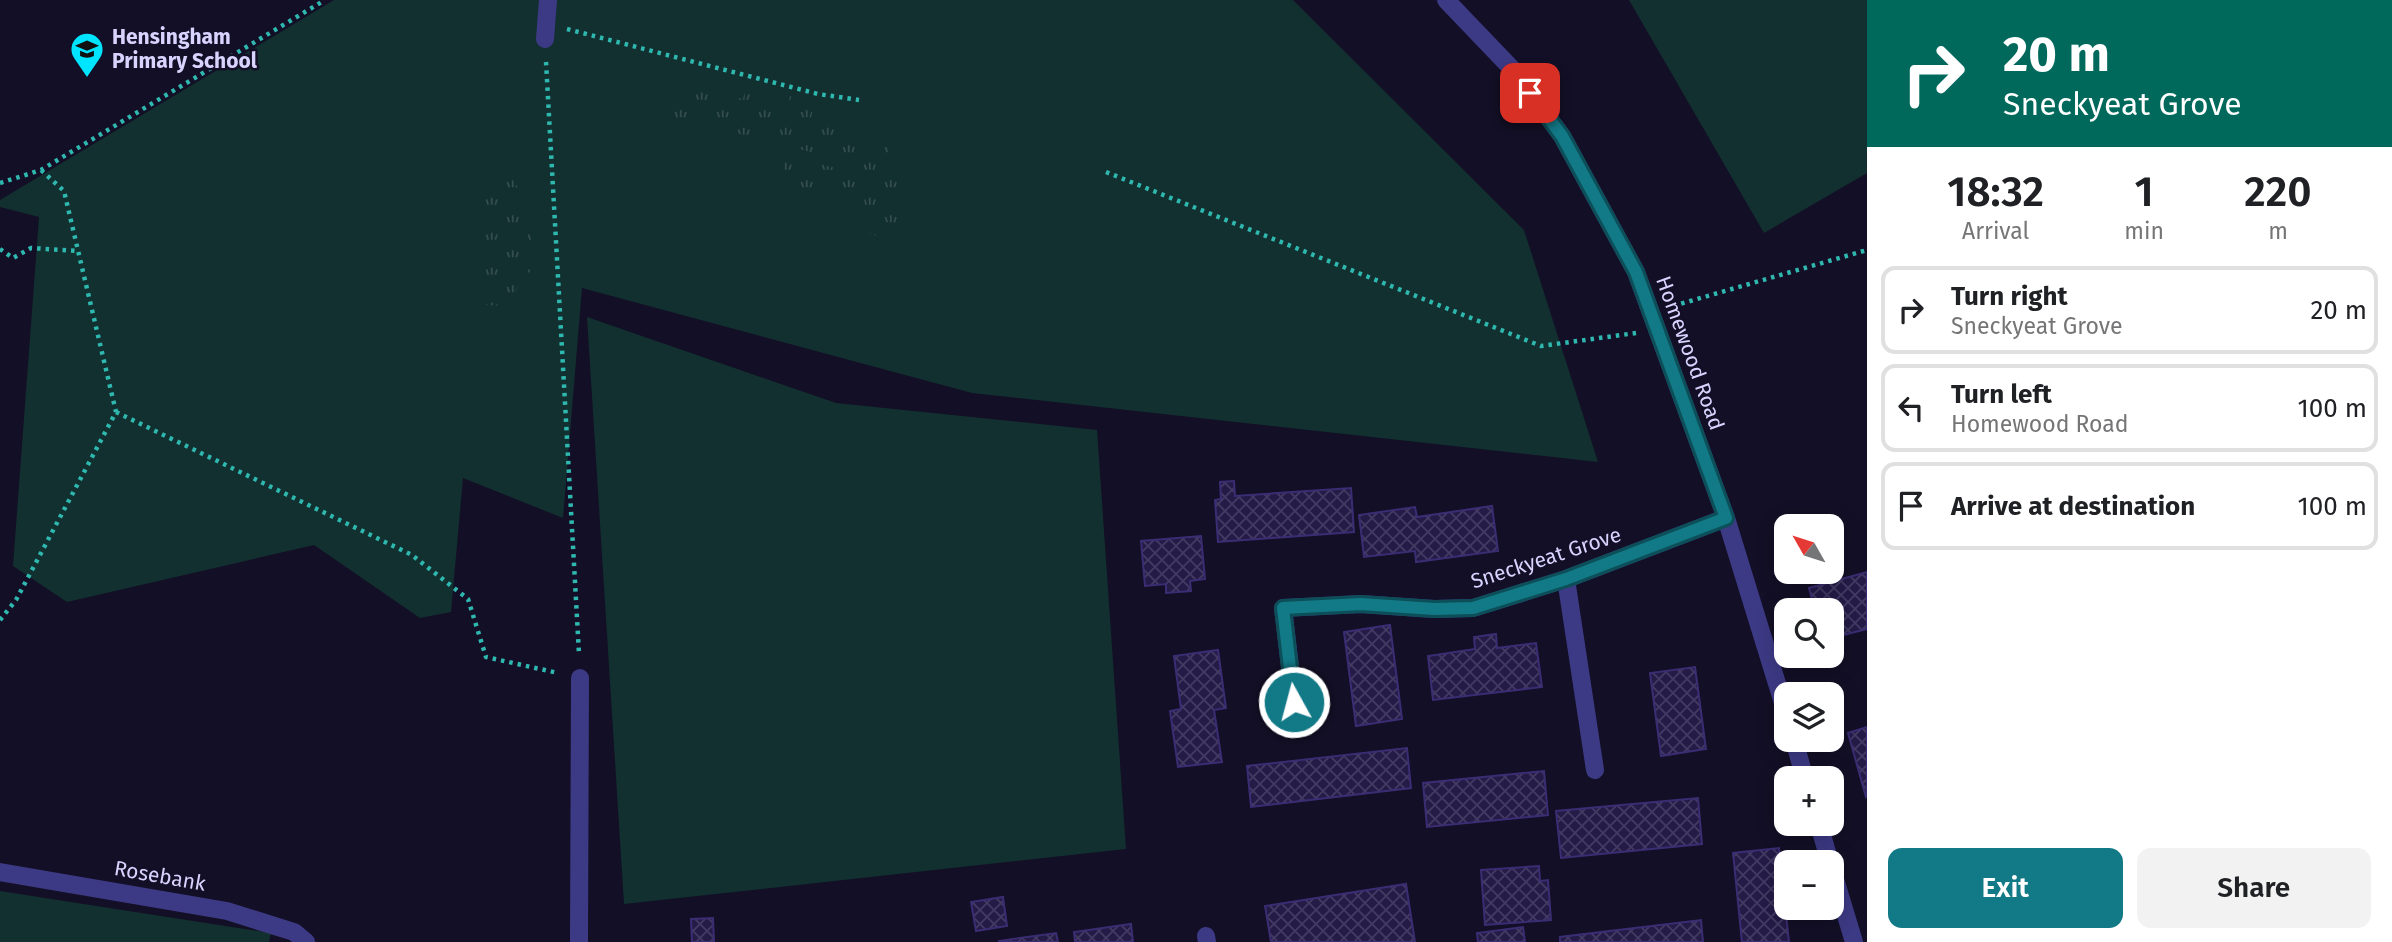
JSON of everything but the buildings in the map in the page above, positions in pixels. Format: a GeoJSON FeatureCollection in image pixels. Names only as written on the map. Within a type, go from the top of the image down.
{"type":"FeatureCollection","features":[{"type":"Feature","properties":{"kind":"street"},"geometry":{"type":"LineString","coordinates":[[545,31],[548,0]]}},
{"type":"Feature","properties":{"kind":"street","name":"Homewood Road"},"geometry":{"type":"LineString","coordinates":[[1451,4],[1514,71],[1562,136],[1636,272],[1726,518],[1777,682]]}},
{"type":"Feature","properties":{"kind":"street","name":"Sneckyeat Grove"},"geometry":{"type":"LineString","coordinates":[[1297,725],[1283,608],[1361,604],[1434,609],[1473,608],[1566,579],[1726,518]]}},
{"type":"Feature","properties":{"kind":"street"},"geometry":{"type":"LineString","coordinates":[[1566,579],[1595,770]]}},
{"type":"Feature","properties":{"kind":"street"},"geometry":{"type":"LineString","coordinates":[[579,942],[580,678]]}},
{"type":"Feature","properties":{"kind":"street","name":"Rosebank"},"geometry":{"type":"LineString","coordinates":[[0,872],[227,911],[294,932],[306,942]]}},
{"type":"Feature","properties":{"kind":"street"},"geometry":{"type":"LineString","coordinates":[[1844,909],[1854,942]]}},
{"type":"Feature","properties":{"kind":"path"},"geometry":{"type":"LineString","coordinates":[[0,183],[41,170],[325,0]]}},
{"type":"Feature","properties":{"kind":"path"},"geometry":{"type":"LineString","coordinates":[[116,412],[412,555],[468,599],[486,657],[580,678],[545,31],[859,100]]}},
{"type":"Feature","properties":{"kind":"path"},"geometry":{"type":"LineString","coordinates":[[0,620],[16,600],[116,412],[64,191],[41,170]]}},
{"type":"Feature","properties":{"kind":"path"},"geometry":{"type":"LineString","coordinates":[[1107,172],[1541,346],[1657,330]]}},
{"type":"Feature","properties":{"kind":"path"},"geometry":{"type":"LineString","coordinates":[[0,249],[13,258],[31,248],[78,251]]}},
{"type":"Feature","properties":{"kind":"path"},"geometry":{"type":"LineString","coordinates":[[1651,312],[1867,250]]}},
{"type":"Feature","properties":{"kind":"green space"},"geometry":{"type":"Polygon","coordinates":[[[334,0],[1293,0],[1524,230],[1598,462],[972,393],[582,288],[563,518],[463,478],[451,612],[420,618],[314,545],[67,602],[13,566],[39,217],[0,207],[0,200],[334,0]]]}},
{"type":"Feature","properties":{"kind":"green space"},"geometry":{"type":"Polygon","coordinates":[[[1629,0],[1867,0],[1867,173],[1764,233],[1629,0]]]}},
{"type":"Feature","properties":{"kind":"green space"},"geometry":{"type":"Polygon","coordinates":[[[682,84],[743,99],[747,84],[778,92],[774,111],[785,114],[790,96],[815,102],[810,121],[890,141],[885,165],[900,179],[898,204],[910,220],[907,230],[884,239],[865,231],[864,186],[860,185],[855,204],[779,185],[786,156],[840,169],[842,160],[673,117],[682,84]]]}},
{"type":"Feature","properties":{"kind":"green space"},"geometry":{"type":"Polygon","coordinates":[[[512,179],[527,200],[535,265],[517,288],[511,306],[485,305],[481,182],[512,179]]]}},
{"type":"Feature","properties":{"kind":"green space"},"geometry":{"type":"Polygon","coordinates":[[[587,317],[836,403],[1097,430],[1126,849],[624,904],[587,317]]]}},
{"type":"Feature","properties":{"kind":"green space"},"geometry":{"type":"Polygon","coordinates":[[[0,891],[271,933],[269,942],[0,942],[0,891]]]}},
{"type":"Feature","properties":{"kind":"place","name":"Hensingham Primary School"},"geometry":{"type":"Point","coordinates":[87,79]}},
{"type":"Feature","properties":{"kind":"route"},"geometry":{"type":"LineString","coordinates":[[1294,702],[1283,608],[1361,604],[1434,609],[1473,608],[1566,579],[1726,518],[1636,272],[1562,136],[1530,93]]}}]}
